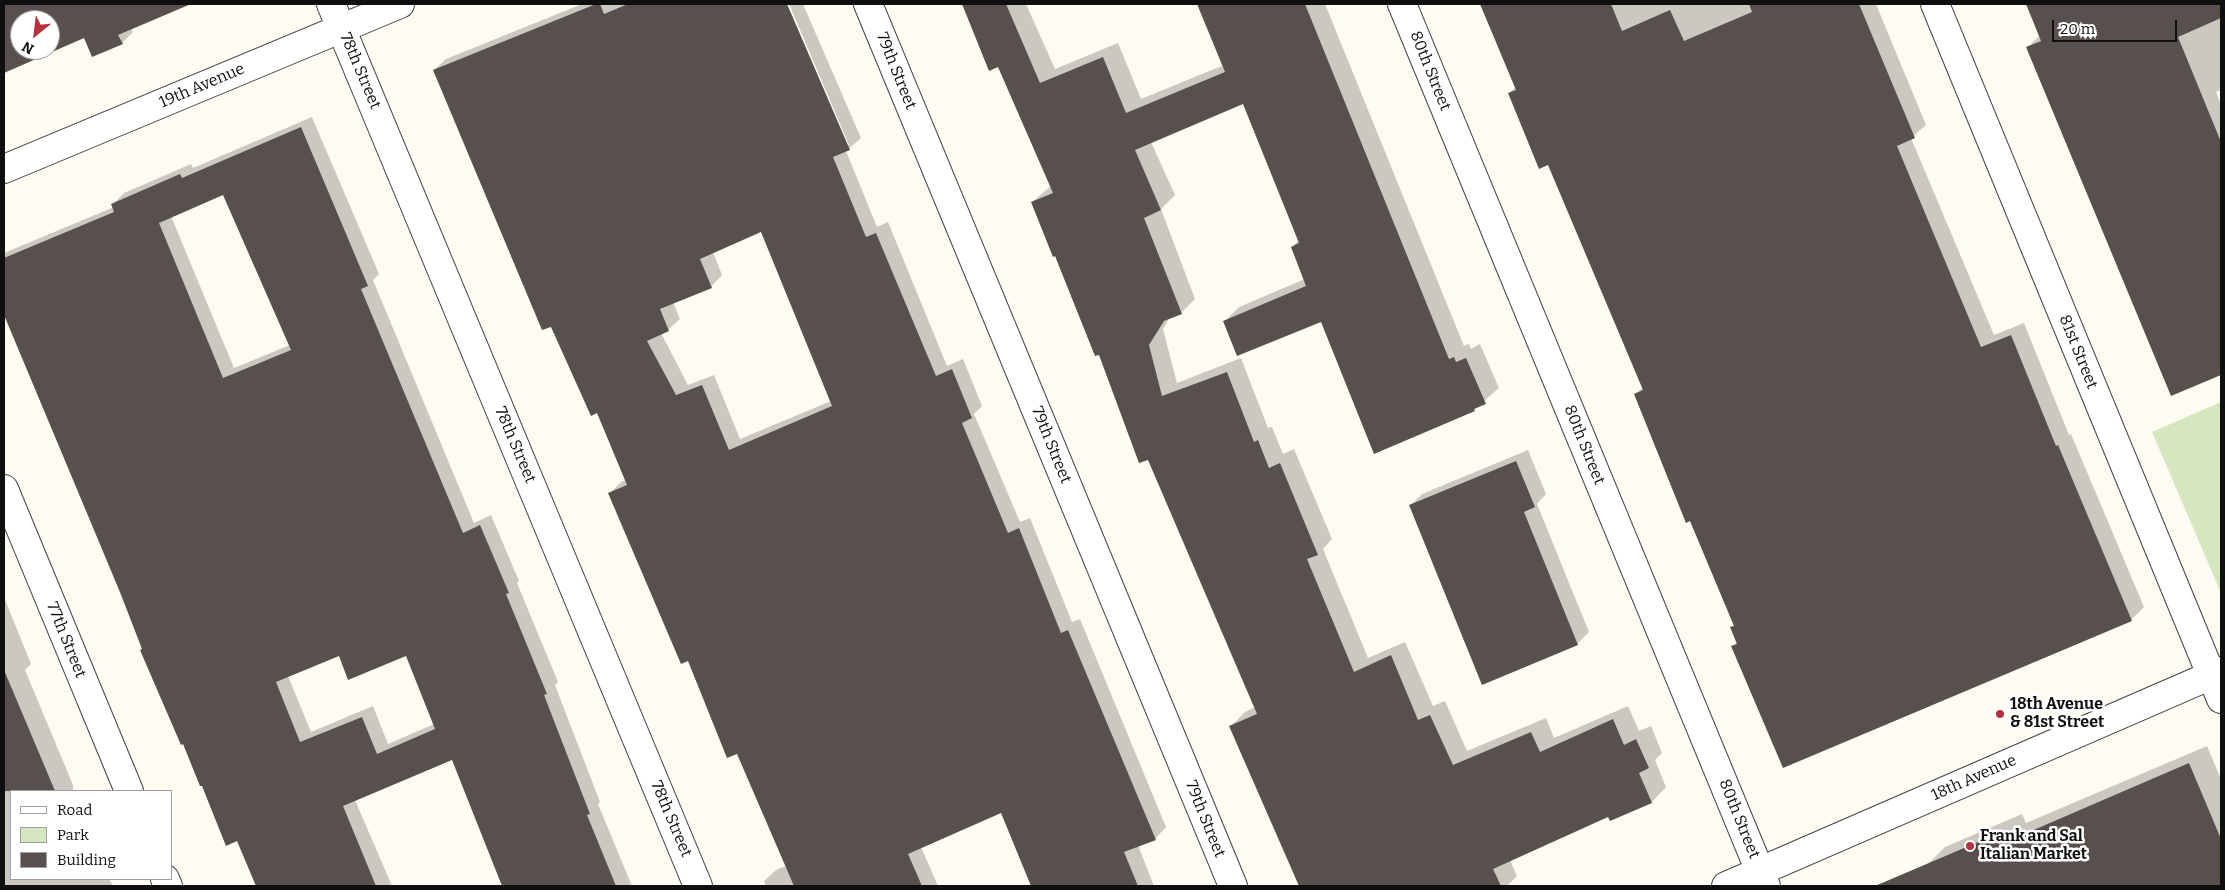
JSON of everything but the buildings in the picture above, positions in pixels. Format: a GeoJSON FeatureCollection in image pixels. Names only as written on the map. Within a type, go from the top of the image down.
{"type":"FeatureCollection","features":[{"type":"Feature","properties":{"kind":"street","name":"19th Avenue"},"geometry":{"type":"LineString","coordinates":[[4,169],[337,16],[400,4]]}},
{"type":"Feature","properties":{"kind":"street","name":"79th Street"},"geometry":{"type":"LineString","coordinates":[[868,4],[1233,886]]}},
{"type":"Feature","properties":{"kind":"street","name":"80th Street"},"geometry":{"type":"LineString","coordinates":[[1402,4],[1763,879]]}},
{"type":"Feature","properties":{"kind":"street","name":"81st Street"},"geometry":{"type":"LineString","coordinates":[[1935,4],[2218,682]]}},
{"type":"Feature","properties":{"kind":"street","name":"78th Street"},"geometry":{"type":"LineString","coordinates":[[337,16],[698,886]]}},
{"type":"Feature","properties":{"kind":"street","name":"77th Street"},"geometry":{"type":"LineString","coordinates":[[4,489],[129,790]]}},
{"type":"Feature","properties":{"kind":"street","name":"18th Avenue"},"geometry":{"type":"LineString","coordinates":[[1726,886],[1763,879],[2218,682]]}},
{"type":"Feature","properties":{"kind":"green space"},"geometry":{"type":"Polygon","coordinates":[[[2221,402],[2221,593],[2152,432],[2221,402]]]}},
{"type":"Feature","properties":{"kind":"place","name":"18th Avenue & 81st Street"},"geometry":{"type":"Point","coordinates":[2000,714]}},
{"type":"Feature","properties":{"kind":"place","name":"Frank and Sal Italian Market"},"geometry":{"type":"Point","coordinates":[1970,846]}}]}
